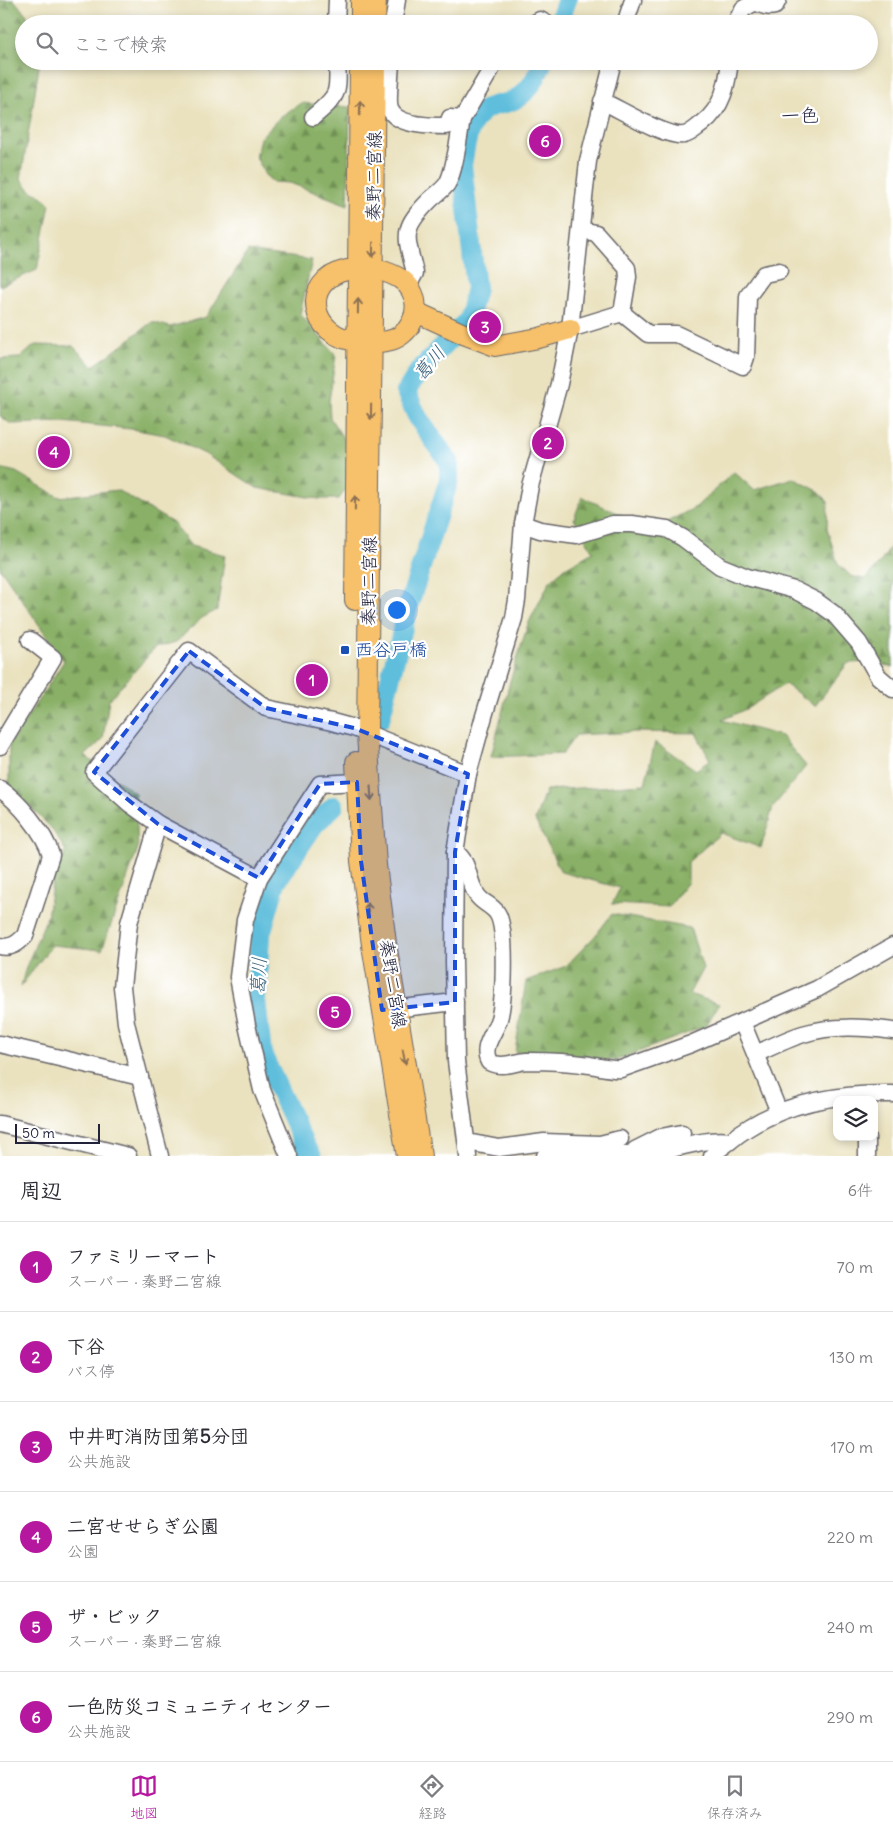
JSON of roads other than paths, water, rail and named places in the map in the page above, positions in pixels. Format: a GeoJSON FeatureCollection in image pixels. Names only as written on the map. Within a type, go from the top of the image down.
{"type":"FeatureCollection","features":[{"type":"Feature","properties":{"kind":"main road"},"geometry":{"type":"LineString","coordinates":[[361,0],[361,15]]}},
{"type":"Feature","properties":{"kind":"main road"},"geometry":{"type":"LineString","coordinates":[[375,15],[376,0]]}},
{"type":"Feature","properties":{"kind":"main road","name":"秦野二宮線"},"geometry":{"type":"LineString","coordinates":[[360,70],[365,342],[367,674],[357,782],[362,861],[372,945],[389,1009],[421,1156]]}},
{"type":"Feature","properties":{"kind":"main road","name":"秦野二宮線"},"geometry":{"type":"LineString","coordinates":[[375,70],[365,342],[363,730],[389,1009],[407,1156]]}},
{"type":"Feature","properties":{"kind":"main road"},"geometry":{"type":"LineString","coordinates":[[347,270],[332,275],[323,283],[318,294],[316,306],[318,317],[325,328],[334,335],[346,340],[365,342],[387,342],[398,338],[413,322],[416,312],[415,301],[408,286],[395,276],[383,271]]}},
{"type":"Feature","properties":{"kind":"main road"},"geometry":{"type":"LineString","coordinates":[[416,312],[495,346],[540,338],[570,329]]}},
{"type":"Feature","properties":{"kind":"street"},"geometry":{"type":"LineString","coordinates":[[328,0],[328,15]]}},
{"type":"Feature","properties":{"kind":"street"},"geometry":{"type":"LineString","coordinates":[[336,0],[336,15]]}},
{"type":"Feature","properties":{"kind":"street"},"geometry":{"type":"LineString","coordinates":[[394,15],[397,0]]}},
{"type":"Feature","properties":{"kind":"street"},"geometry":{"type":"LineString","coordinates":[[628,15],[633,0]]}},
{"type":"Feature","properties":{"kind":"street"},"geometry":{"type":"LineString","coordinates":[[740,15],[742,10],[755,1],[766,7],[771,7],[775,6],[778,0]]}},
{"type":"Feature","properties":{"kind":"street"},"geometry":{"type":"LineString","coordinates":[[328,70],[329,91],[334,98]]}},
{"type":"Feature","properties":{"kind":"street"},"geometry":{"type":"LineString","coordinates":[[313,117],[334,98],[338,85],[337,70]]}},
{"type":"Feature","properties":{"kind":"street"},"geometry":{"type":"LineString","coordinates":[[391,70],[390,108],[396,116],[406,122],[428,126],[447,126],[450,118],[462,119]]}},
{"type":"Feature","properties":{"kind":"street"},"geometry":{"type":"LineString","coordinates":[[408,286],[415,273],[407,241],[408,229],[414,216],[447,184],[462,119],[491,70]]}},
{"type":"Feature","properties":{"kind":"street"},"geometry":{"type":"LineString","coordinates":[[611,70],[588,161],[570,329],[559,384],[530,486],[523,524],[514,618],[468,774],[455,852],[456,1061],[468,1149],[504,1152],[544,1142],[600,1144],[621,1147],[642,1155],[716,1139],[730,1141]]}},
{"type":"Feature","properties":{"kind":"street"},"geometry":{"type":"LineString","coordinates":[[602,101],[642,122],[676,135],[688,134],[708,119],[718,107],[725,91],[728,70]]}},
{"type":"Feature","properties":{"kind":"street"},"geometry":{"type":"LineString","coordinates":[[580,230],[596,233],[627,268],[628,277],[622,312]]}},
{"type":"Feature","properties":{"kind":"street"},"geometry":{"type":"LineString","coordinates":[[622,312],[648,334],[676,334],[743,366],[746,357],[748,296],[764,274],[779,272]]}},
{"type":"Feature","properties":{"kind":"street"},"geometry":{"type":"LineString","coordinates":[[570,329],[622,312]]}},
{"type":"Feature","properties":{"kind":"street"},"geometry":{"type":"LineString","coordinates":[[523,524],[540,530],[577,534],[613,524],[632,524],[667,529],[683,538],[720,566],[747,577],[794,590],[816,601],[834,614],[858,643],[878,676],[893,689]]}},
{"type":"Feature","properties":{"kind":"street"},"geometry":{"type":"LineString","coordinates":[[0,746],[53,658],[30,640]]}},
{"type":"Feature","properties":{"kind":"street"},"geometry":{"type":"LineString","coordinates":[[259,878],[158,824],[130,804],[94,772],[189,651],[266,708],[363,730],[468,774]]}},
{"type":"Feature","properties":{"kind":"street"},"geometry":{"type":"LineString","coordinates":[[289,1156],[262,1090],[238,977],[245,920],[259,878],[320,784],[357,782]]}},
{"type":"Feature","properties":{"kind":"street"},"geometry":{"type":"LineString","coordinates":[[0,788],[12,797],[35,826],[49,846],[51,855],[25,936],[16,944],[0,946]]}},
{"type":"Feature","properties":{"kind":"street"},"geometry":{"type":"LineString","coordinates":[[158,824],[130,924],[122,987],[126,1023],[160,1156]]}},
{"type":"Feature","properties":{"kind":"street"},"geometry":{"type":"LineString","coordinates":[[455,852],[461,856],[477,895],[497,912],[502,926],[502,1006],[498,1025],[486,1047],[489,1062],[501,1066],[525,1061],[588,1065],[614,1070],[621,1069],[669,1052],[817,989],[893,946]]}},
{"type":"Feature","properties":{"kind":"street"},"geometry":{"type":"LineString","coordinates":[[389,1009],[455,1002]]}},
{"type":"Feature","properties":{"kind":"street"},"geometry":{"type":"LineString","coordinates":[[742,1022],[780,1112]]}},
{"type":"Feature","properties":{"kind":"street"},"geometry":{"type":"LineString","coordinates":[[756,1054],[803,1034],[817,1031],[849,1027],[893,1030]]}},
{"type":"Feature","properties":{"kind":"street"},"geometry":{"type":"LineString","coordinates":[[0,1044],[140,1077]]}},
{"type":"Feature","properties":{"kind":"street"},"geometry":{"type":"LineString","coordinates":[[868,1096],[893,1094]]}},
{"type":"Feature","properties":{"kind":"street"},"geometry":{"type":"LineString","coordinates":[[712,1156],[743,1130],[780,1112],[821,1100],[833,1099]]}},
{"type":"Feature","properties":{"kind":"street"},"geometry":{"type":"LineString","coordinates":[[0,1124],[92,1152],[128,1156]]}},
{"type":"Feature","properties":{"kind":"street"},"geometry":{"type":"LineString","coordinates":[[545,1156],[621,1147],[642,1147],[662,1137],[682,1133]]}},
{"type":"Feature","properties":{"kind":"street"},"geometry":{"type":"LineString","coordinates":[[867,1141],[867,1156]]}},
{"type":"Feature","properties":{"kind":"waterway","name":"葛川"},"geometry":{"type":"LineString","coordinates":[[561,15],[567,0]]}},
{"type":"Feature","properties":{"kind":"waterway","name":"葛川"},"geometry":{"type":"LineString","coordinates":[[380,719],[409,604],[449,480],[449,462],[418,418],[406,392],[419,371],[468,320],[476,288],[462,165],[467,139],[474,121],[481,112],[496,105],[509,102],[521,95],[530,86],[540,70]]}},
{"type":"Feature","properties":{"kind":"waterway","name":"葛川"},"geometry":{"type":"LineString","coordinates":[[312,1156],[306,1148],[262,1054],[256,1000],[260,937],[276,882],[314,825],[334,806]]}},
{"type":"Feature","properties":{"kind":"place","name":"一色防災コミュニティセンター"},"geometry":{"type":"Point","coordinates":[545,141]}},
{"type":"Feature","properties":{"kind":"place","name":"中井町消防団第5分団"},"geometry":{"type":"Point","coordinates":[485,327]}},
{"type":"Feature","properties":{"kind":"place","name":"下谷"},"geometry":{"type":"Point","coordinates":[548,443]}},
{"type":"Feature","properties":{"kind":"place","name":"二宮せせらぎ公園"},"geometry":{"type":"Point","coordinates":[54,452]}},
{"type":"Feature","properties":{"kind":"place","name":"西谷戸橋"},"geometry":{"type":"Point","coordinates":[345,650]}},
{"type":"Feature","properties":{"kind":"place","name":"ファミリーマート"},"geometry":{"type":"Point","coordinates":[312,680]}},
{"type":"Feature","properties":{"kind":"place","name":"ザ・ビック"},"geometry":{"type":"Point","coordinates":[335,1012]}},
{"type":"Feature","properties":{"kind":"district","name":"一色"},"geometry":{"type":"Point","coordinates":[800,115]}}]}
